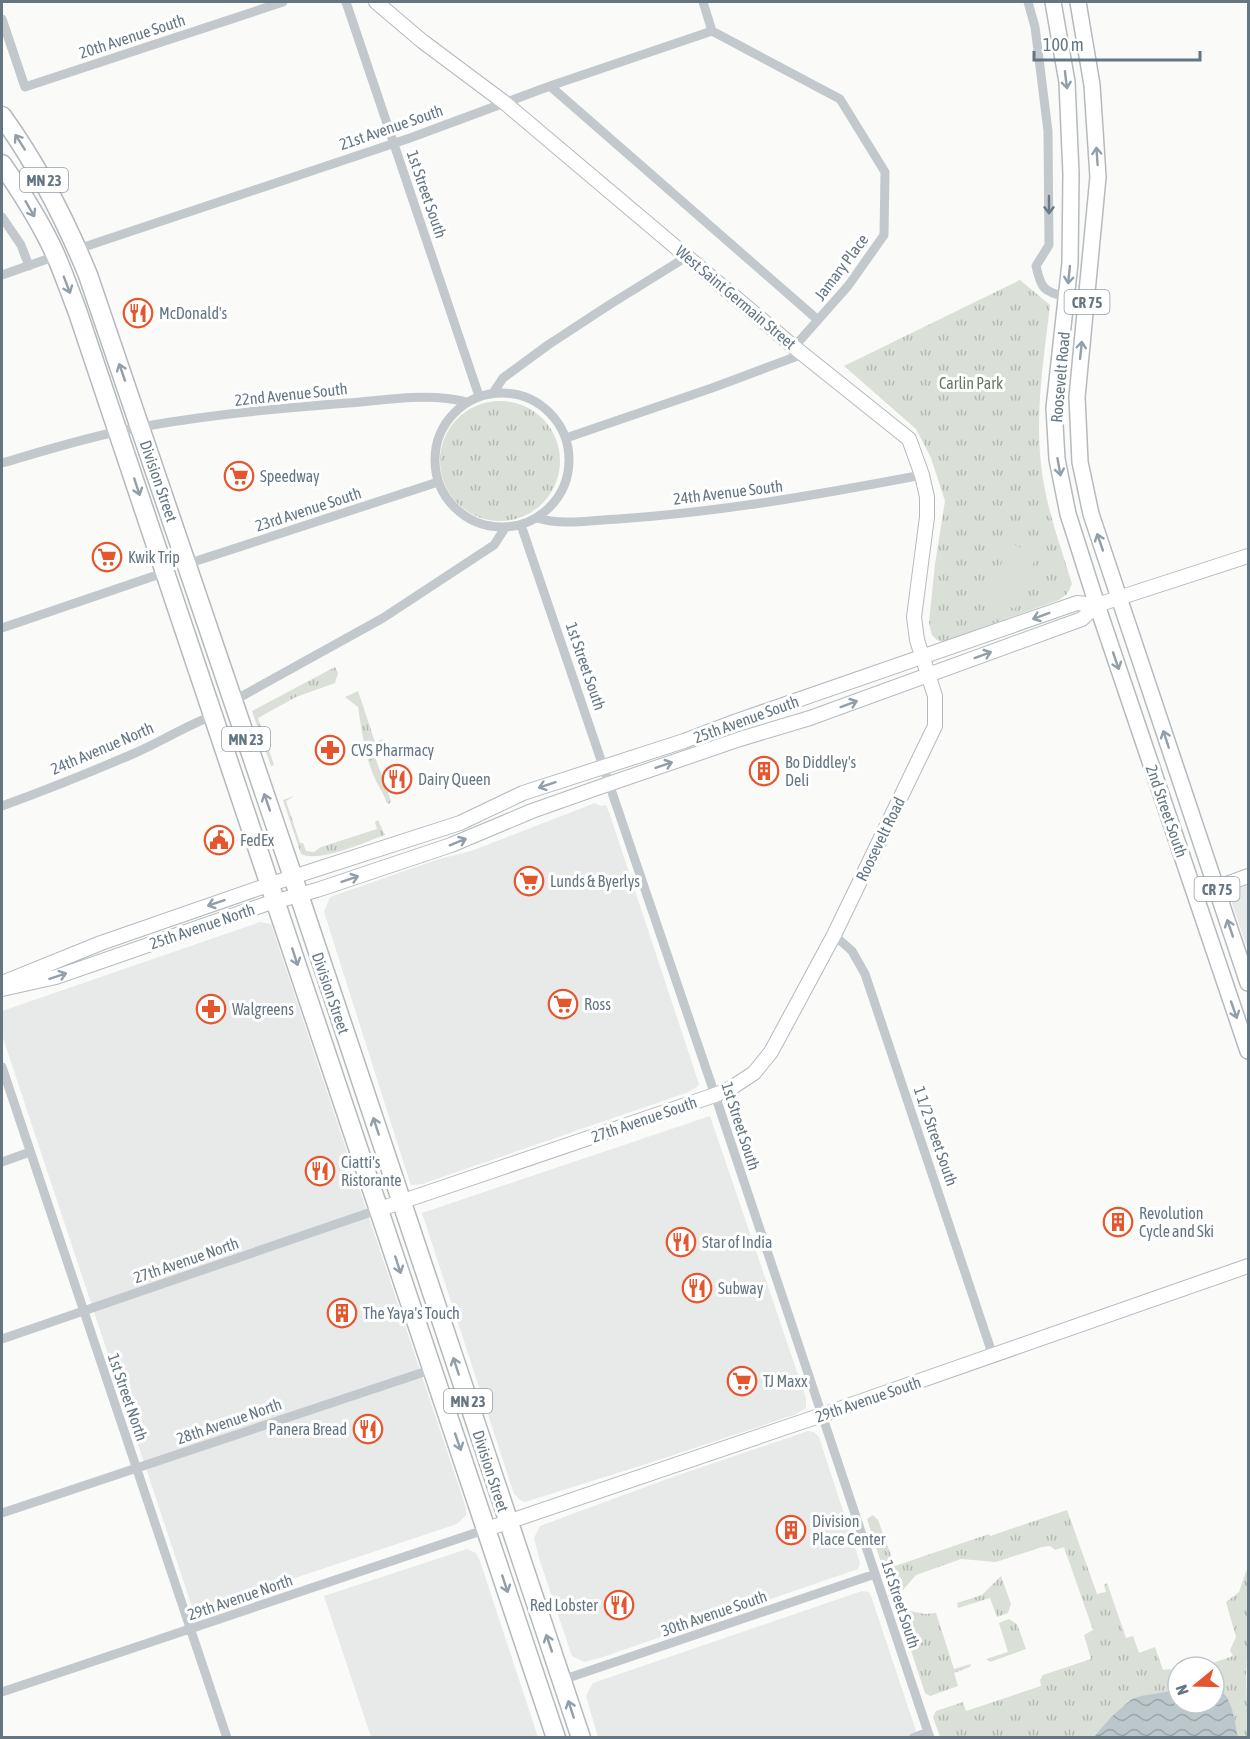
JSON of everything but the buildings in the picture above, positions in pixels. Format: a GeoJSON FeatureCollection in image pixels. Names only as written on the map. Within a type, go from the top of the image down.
{"type":"FeatureCollection","features":[{"type":"Feature","properties":{"kind":"highway","name":"MN 23"},"geometry":{"type":"LineString","coordinates":[[2,116],[48,187],[78,249]]}},
{"type":"Feature","properties":{"kind":"highway","name":"MN 23"},"geometry":{"type":"LineString","coordinates":[[2,164],[56,256]]}},
{"type":"Feature","properties":{"kind":"highway","name":"Division Street"},"geometry":{"type":"LineString","coordinates":[[78,249],[187,564],[581,1737]]}},
{"type":"Feature","properties":{"kind":"highway","name":"Division Street"},"geometry":{"type":"LineString","coordinates":[[56,256],[78,313],[214,715],[556,1737]]}},
{"type":"Feature","properties":{"kind":"main road","name":"Roosevelt Road"},"geometry":{"type":"LineString","coordinates":[[1053,2],[1066,82],[1071,174],[1070,263],[1054,408],[1057,459],[1068,514],[1097,605]]}},
{"type":"Feature","properties":{"kind":"main road","name":"Roosevelt Road"},"geometry":{"type":"LineString","coordinates":[[1078,2],[1092,85],[1098,177],[1077,397],[1080,462],[1091,514],[1119,598]]}},
{"type":"Feature","properties":{"kind":"main road","name":"2nd Street South"},"geometry":{"type":"LineString","coordinates":[[1119,598],[1248,983]]}},
{"type":"Feature","properties":{"kind":"main road","name":"2nd Street South"},"geometry":{"type":"LineString","coordinates":[[1097,605],[1248,1051]]}},
{"type":"Feature","properties":{"kind":"street","name":"20th Avenue South"},"geometry":{"type":"LineString","coordinates":[[2,19],[25,87],[283,2]]}},
{"type":"Feature","properties":{"kind":"street","name":"1st Street South"},"geometry":{"type":"LineString","coordinates":[[346,2],[479,396]]}},
{"type":"Feature","properties":{"kind":"street","name":"West Saint Germain Street"},"geometry":{"type":"LineString","coordinates":[[376,2],[422,41],[504,103],[798,350],[909,440],[927,496],[927,517],[914,617],[917,640],[928,676]]}},
{"type":"Feature","properties":{"kind":"street"},"geometry":{"type":"LineString","coordinates":[[703,2],[712,31]]}},
{"type":"Feature","properties":{"kind":"street"},"geometry":{"type":"LineString","coordinates":[[1028,2],[1035,27],[1048,131],[1049,245],[1036,266],[1040,284],[1050,294],[1067,297]]}},
{"type":"Feature","properties":{"kind":"street","name":"21st Avenue South"},"geometry":{"type":"LineString","coordinates":[[78,249],[394,143],[550,86],[712,31]]}},
{"type":"Feature","properties":{"kind":"street","name":"Jamary Place"},"geometry":{"type":"LineString","coordinates":[[566,438],[712,388],[798,350],[818,320],[848,286],[884,235],[885,172],[840,99],[712,31]]}},
{"type":"Feature","properties":{"kind":"street"},"geometry":{"type":"LineString","coordinates":[[550,86],[818,320]]}},
{"type":"Feature","properties":{"kind":"street"},"geometry":{"type":"LineString","coordinates":[[2,218],[21,245],[29,266]]}},
{"type":"Feature","properties":{"kind":"street"},"geometry":{"type":"LineString","coordinates":[[2,275],[56,256]]}},
{"type":"Feature","properties":{"kind":"street"},"geometry":{"type":"LineString","coordinates":[[493,393],[503,378],[548,345],[687,256]]}},
{"type":"Feature","properties":{"kind":"street"},"geometry":{"type":"LineString","coordinates":[[493,393],[516,394],[537,402],[555,417],[566,438],[570,460],[566,483],[554,503],[537,518],[521,525],[505,528],[483,525],[464,516],[448,501],[438,482],[434,459],[438,436],[450,417],[467,402],[493,393]]}},
{"type":"Feature","properties":{"kind":"street","name":"22nd Avenue South"},"geometry":{"type":"LineString","coordinates":[[2,463],[118,431],[212,417],[391,399],[448,397],[467,402]]}},
{"type":"Feature","properties":{"kind":"street","name":"24th Avenue South"},"geometry":{"type":"LineString","coordinates":[[537,518],[553,523],[721,509],[827,494],[922,475]]}},
{"type":"Feature","properties":{"kind":"street","name":"23rd Avenue South"},"geometry":{"type":"LineString","coordinates":[[187,564],[438,482]]}},
{"type":"Feature","properties":{"kind":"street","name":"1st Street South"},"geometry":{"type":"LineString","coordinates":[[521,525],[929,1735]]}},
{"type":"Feature","properties":{"kind":"street"},"geometry":{"type":"LineString","coordinates":[[233,701],[383,618],[494,545],[505,528]]}},
{"type":"Feature","properties":{"kind":"street","name":"25th Avenue South"},"geometry":{"type":"LineString","coordinates":[[396,843],[460,823],[523,793],[684,741],[1077,603],[1097,605],[1248,556]]}},
{"type":"Feature","properties":{"kind":"street"},"geometry":{"type":"LineString","coordinates":[[2,628],[165,572]]}},
{"type":"Feature","properties":{"kind":"street","name":"25th Avenue South"},"geometry":{"type":"LineString","coordinates":[[402,861],[451,845],[532,811],[609,783],[810,718],[928,676],[1082,619],[1097,605]]}},
{"type":"Feature","properties":{"kind":"street","name":"Roosevelt Road"},"geometry":{"type":"LineString","coordinates":[[834,934],[935,726],[935,696],[928,676]]}},
{"type":"Feature","properties":{"kind":"street","name":"24th Avenue North"},"geometry":{"type":"LineString","coordinates":[[2,806],[105,766],[156,743],[183,727],[214,715]]}},
{"type":"Feature","properties":{"kind":"street","name":"25th Avenue North"},"geometry":{"type":"LineString","coordinates":[[2,989],[56,977],[276,902],[295,885],[396,843]]}},
{"type":"Feature","properties":{"kind":"street","name":"25th Avenue North"},"geometry":{"type":"LineString","coordinates":[[2,983],[101,943],[271,884],[295,885],[317,890],[402,861]]}},
{"type":"Feature","properties":{"kind":"street"},"geometry":{"type":"LineString","coordinates":[[1196,895],[1248,876]]}},
{"type":"Feature","properties":{"kind":"street","name":"27th Avenue South"},"geometry":{"type":"LineString","coordinates":[[380,1209],[715,1095],[745,1080],[763,1065],[771,1052],[834,934]]}},
{"type":"Feature","properties":{"kind":"street","name":"1 1/2 Street South"},"geometry":{"type":"LineString","coordinates":[[834,934],[852,951],[865,974],[993,1356]]}},
{"type":"Feature","properties":{"kind":"street","name":"1st Street North"},"geometry":{"type":"LineString","coordinates":[[2,1067],[227,1737]]}},
{"type":"Feature","properties":{"kind":"street"},"geometry":{"type":"LineString","coordinates":[[2,1161],[30,1152]]}},
{"type":"Feature","properties":{"kind":"street","name":"27th Avenue North"},"geometry":{"type":"LineString","coordinates":[[2,1339],[380,1209]]}},
{"type":"Feature","properties":{"kind":"street","name":"29th Avenue South"},"geometry":{"type":"LineString","coordinates":[[487,1529],[1248,1266]]}},
{"type":"Feature","properties":{"kind":"street","name":"28th Avenue North"},"geometry":{"type":"LineString","coordinates":[[2,1513],[433,1369]]}},
{"type":"Feature","properties":{"kind":"street","name":"29th Avenue North"},"geometry":{"type":"LineString","coordinates":[[2,1692],[487,1529]]}},
{"type":"Feature","properties":{"kind":"street","name":"30th Avenue South"},"geometry":{"type":"LineString","coordinates":[[562,1680],[875,1574]]}},
{"type":"Feature","properties":{"kind":"street"},"geometry":{"type":"LineString","coordinates":[[913,1737],[929,1735]]}},
{"type":"Feature","properties":{"kind":"shaded area"},"geometry":{"type":"Polygon","coordinates":[[[595,803],[601,806],[606,805],[610,815],[699,1084],[686,1093],[422,1184],[412,1185],[324,912],[330,897],[439,859],[471,851],[595,803]]]}},
{"type":"Feature","properties":{"kind":"shaded area"},"geometry":{"type":"Polygon","coordinates":[[[1248,884],[1248,951],[1228,891],[1248,884]]]}},
{"type":"Feature","properties":{"kind":"shaded area"},"geometry":{"type":"Polygon","coordinates":[[[260,922],[271,924],[466,1508],[466,1515],[457,1524],[195,1611],[2,1035],[2,1011],[260,922]]]}},
{"type":"Feature","properties":{"kind":"shaded area"},"geometry":{"type":"Polygon","coordinates":[[[710,1116],[806,1398],[806,1408],[794,1415],[643,1465],[525,1502],[520,1500],[514,1494],[422,1213],[710,1116]]]}},
{"type":"Feature","properties":{"kind":"shaded area"},"geometry":{"type":"Polygon","coordinates":[[[808,1431],[814,1432],[819,1437],[860,1563],[858,1569],[600,1658],[584,1662],[572,1656],[534,1538],[540,1526],[667,1479],[808,1431]]]}},
{"type":"Feature","properties":{"kind":"shaded area"},"geometry":{"type":"Polygon","coordinates":[[[467,1549],[476,1553],[480,1561],[538,1737],[371,1737],[324,1596],[467,1549]]]}},
{"type":"Feature","properties":{"kind":"shaded area"},"geometry":{"type":"Polygon","coordinates":[[[862,1591],[869,1592],[871,1596],[918,1737],[598,1737],[586,1696],[593,1683],[862,1591]]]}},
{"type":"Feature","properties":{"kind":"green space","name":"Carlin Park"},"geometry":{"type":"Polygon","coordinates":[[[1020,280],[1050,305],[1041,384],[1039,444],[1046,494],[1072,584],[1067,594],[1059,600],[943,642],[932,635],[929,623],[945,501],[931,458],[916,429],[844,366],[1020,280]]]}},
{"type":"Feature","properties":{"kind":"green space"},"geometry":{"type":"Polygon","coordinates":[[[500,401],[523,406],[542,419],[555,438],[560,461],[555,484],[542,503],[523,516],[500,521],[477,516],[458,503],[445,484],[440,461],[445,438],[458,419],[477,406],[500,401]]]}},
{"type":"Feature","properties":{"kind":"green space"},"geometry":{"type":"Polygon","coordinates":[[[1010,543],[1037,554],[1015,609],[987,597],[1010,543]]]}},
{"type":"Feature","properties":{"kind":"green space"},"geometry":{"type":"Polygon","coordinates":[[[335,667],[338,673],[335,683],[296,697],[258,718],[274,765],[271,766],[252,711],[335,667]]]}},
{"type":"Feature","properties":{"kind":"green space"},"geometry":{"type":"Polygon","coordinates":[[[358,691],[375,742],[383,739],[376,750],[375,757],[391,801],[389,804],[369,763],[358,707],[345,697],[358,691]]]}},
{"type":"Feature","properties":{"kind":"green space"},"geometry":{"type":"Polygon","coordinates":[[[294,796],[286,801],[300,843],[303,843],[306,851],[314,852],[321,847],[377,829],[375,822],[378,820],[385,835],[331,854],[309,856],[301,854],[283,800],[294,796]]]}},
{"type":"Feature","properties":{"kind":"green space"},"geometry":{"type":"Polygon","coordinates":[[[1067,1510],[1097,1594],[1106,1592],[1104,1585],[1107,1583],[1126,1638],[1133,1636],[1139,1653],[1155,1647],[1163,1670],[1166,1670],[1166,1715],[1226,1715],[1226,1658],[1233,1656],[1230,1650],[1236,1637],[1226,1602],[1239,1592],[1248,1566],[1246,1676],[1248,1737],[940,1737],[933,1717],[936,1711],[963,1702],[966,1711],[1041,1686],[1040,1680],[1043,1675],[1091,1659],[1084,1635],[1093,1630],[1064,1547],[1055,1550],[1050,1546],[1042,1547],[996,1562],[961,1559],[916,1575],[902,1591],[895,1595],[890,1591],[867,1519],[873,1515],[878,1520],[895,1566],[989,1534],[990,1536],[1067,1510]]]}},
{"type":"Feature","properties":{"kind":"green space"},"geometry":{"type":"Polygon","coordinates":[[[1001,1576],[1011,1604],[1008,1613],[997,1617],[990,1598],[958,1608],[957,1603],[982,1595],[1001,1576]]]}},
{"type":"Feature","properties":{"kind":"green space"},"geometry":{"type":"Polygon","coordinates":[[[905,1610],[925,1614],[936,1613],[954,1669],[971,1664],[970,1667],[954,1673],[958,1686],[930,1696],[925,1693],[899,1614],[905,1610]]]}},
{"type":"Feature","properties":{"kind":"green space"},"geometry":{"type":"Polygon","coordinates":[[[1009,1619],[1017,1624],[1026,1649],[990,1662],[986,1659],[1008,1652],[999,1623],[1009,1619]]]}},
{"type":"Feature","properties":{"kind":"water"},"geometry":{"type":"Polygon","coordinates":[[[1166,1692],[1166,1715],[1226,1715],[1226,1696],[1234,1716],[1238,1737],[1094,1737],[1111,1717],[1132,1699],[1166,1692]]]}},
{"type":"Feature","properties":{"kind":"place","name":"McDonald's"},"geometry":{"type":"Point","coordinates":[138,313]}},
{"type":"Feature","properties":{"kind":"place","name":"Speedway"},"geometry":{"type":"Point","coordinates":[239,476]}},
{"type":"Feature","properties":{"kind":"place","name":"Kwik Trip"},"geometry":{"type":"Point","coordinates":[107,557]}},
{"type":"Feature","properties":{"kind":"place","name":"CVS Pharmacy"},"geometry":{"type":"Point","coordinates":[330,750]}},
{"type":"Feature","properties":{"kind":"place","name":"Bo Diddley's Deli"},"geometry":{"type":"Point","coordinates":[764,771]}},
{"type":"Feature","properties":{"kind":"place","name":"Dairy Queen"},"geometry":{"type":"Point","coordinates":[397,779]}},
{"type":"Feature","properties":{"kind":"place","name":"FedEx"},"geometry":{"type":"Point","coordinates":[219,840]}},
{"type":"Feature","properties":{"kind":"place","name":"Lunds & Byerlys"},"geometry":{"type":"Point","coordinates":[529,881]}},
{"type":"Feature","properties":{"kind":"place","name":"Ross"},"geometry":{"type":"Point","coordinates":[563,1004]}},
{"type":"Feature","properties":{"kind":"place","name":"Walgreens"},"geometry":{"type":"Point","coordinates":[211,1009]}},
{"type":"Feature","properties":{"kind":"place","name":"Ciatti's Ristorante"},"geometry":{"type":"Point","coordinates":[320,1171]}},
{"type":"Feature","properties":{"kind":"place","name":"Revolution Cycle and Ski"},"geometry":{"type":"Point","coordinates":[1118,1222]}},
{"type":"Feature","properties":{"kind":"place","name":"Star of India"},"geometry":{"type":"Point","coordinates":[681,1242]}},
{"type":"Feature","properties":{"kind":"place","name":"Subway"},"geometry":{"type":"Point","coordinates":[697,1288]}},
{"type":"Feature","properties":{"kind":"place","name":"The Yaya's Touch"},"geometry":{"type":"Point","coordinates":[342,1313]}},
{"type":"Feature","properties":{"kind":"place","name":"TJ Maxx"},"geometry":{"type":"Point","coordinates":[742,1381]}},
{"type":"Feature","properties":{"kind":"place","name":"Panera Bread"},"geometry":{"type":"Point","coordinates":[368,1429]}},
{"type":"Feature","properties":{"kind":"place","name":"Division Place Center"},"geometry":{"type":"Point","coordinates":[791,1530]}},
{"type":"Feature","properties":{"kind":"place","name":"Red Lobster"},"geometry":{"type":"Point","coordinates":[619,1605]}}]}
